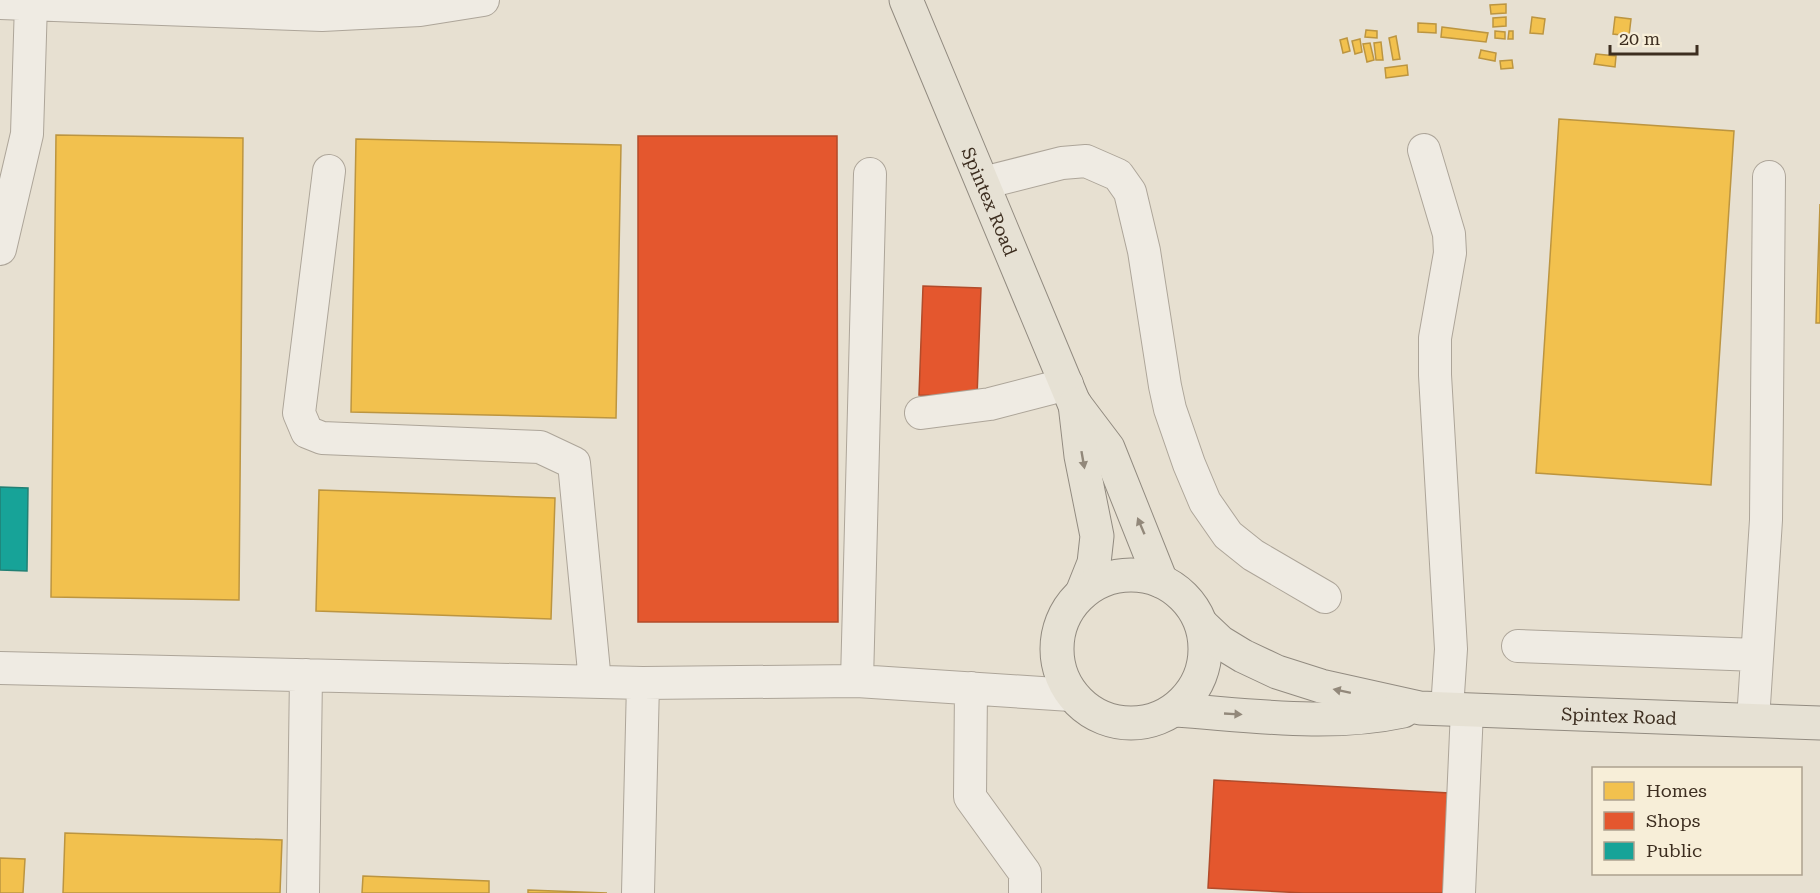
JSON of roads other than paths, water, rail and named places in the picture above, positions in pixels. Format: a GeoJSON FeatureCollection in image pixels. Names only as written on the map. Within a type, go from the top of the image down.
{"type":"FeatureCollection","features":[{"type":"Feature","properties":{"kind":"main road","name":"Spintex Road"},"geometry":{"type":"LineString","coordinates":[[906,0],[1070,393],[1108,448],[1161,581]]}},
{"type":"Feature","properties":{"kind":"main road","name":"Spintex Road"},"geometry":{"type":"LineString","coordinates":[[1070,393],[1097,536],[1094,563],[1082,593]]}},
{"type":"Feature","properties":{"kind":"main road"},"geometry":{"type":"LineString","coordinates":[[1134,574],[1161,581],[1179,592],[1192,607],[1202,625],[1206,656],[1197,686],[1175,710],[1149,722],[1121,723],[1094,714],[1071,695],[1059,670],[1056,642],[1064,615],[1082,593],[1106,579],[1134,574]]}},
{"type":"Feature","properties":{"kind":"main road","name":"Spintex Road"},"geometry":{"type":"LineString","coordinates":[[1202,625],[1220,642],[1277,672],[1321,686],[1444,709]]}},
{"type":"Feature","properties":{"kind":"main road","name":"Spintex Road"},"geometry":{"type":"LineString","coordinates":[[1175,710],[1336,720],[1444,709],[1820,723]]}},
{"type":"Feature","properties":{"kind":"street"},"geometry":{"type":"LineString","coordinates":[[0,3],[261,6],[322,15],[373,6],[420,10],[483,0]]}},
{"type":"Feature","properties":{"kind":"street"},"geometry":{"type":"LineString","coordinates":[[0,249],[27,134],[31,3]]}},
{"type":"Feature","properties":{"kind":"street"},"geometry":{"type":"LineString","coordinates":[[1424,150],[1449,234],[1450,253],[1434,338],[1451,649],[1444,709],[1459,893]]}},
{"type":"Feature","properties":{"kind":"street"},"geometry":{"type":"LineString","coordinates":[[982,183],[1062,163],[1086,161],[1118,176],[1130,192],[1144,251],[1170,409],[1205,502],[1228,535],[1253,555],[1325,597]]}},
{"type":"Feature","properties":{"kind":"street"},"geometry":{"type":"LineString","coordinates":[[329,171],[299,413],[307,432],[321,438],[540,447],[574,463],[595,682]]}},
{"type":"Feature","properties":{"kind":"street"},"geometry":{"type":"LineString","coordinates":[[857,681],[870,174]]}},
{"type":"Feature","properties":{"kind":"street"},"geometry":{"type":"LineString","coordinates":[[1753,720],[1766,520],[1769,177]]}},
{"type":"Feature","properties":{"kind":"street"},"geometry":{"type":"LineString","coordinates":[[921,413],[1070,393]]}},
{"type":"Feature","properties":{"kind":"street"},"geometry":{"type":"LineString","coordinates":[[1518,646],[1757,655]]}},
{"type":"Feature","properties":{"kind":"street"},"geometry":{"type":"LineString","coordinates":[[0,668],[643,683],[857,681],[1071,695]]}},
{"type":"Feature","properties":{"kind":"street"},"geometry":{"type":"LineString","coordinates":[[303,893],[306,675]]}},
{"type":"Feature","properties":{"kind":"street"},"geometry":{"type":"LineString","coordinates":[[638,893],[643,683]]}},
{"type":"Feature","properties":{"kind":"street"},"geometry":{"type":"LineString","coordinates":[[971,688],[970,797],[1025,873],[1025,893]]}}]}
